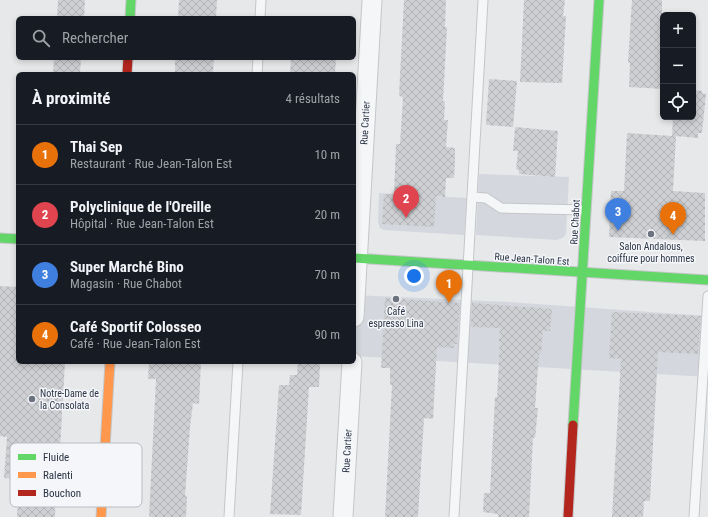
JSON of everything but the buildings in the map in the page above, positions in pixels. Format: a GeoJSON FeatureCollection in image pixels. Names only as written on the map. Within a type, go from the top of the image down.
{"type":"FeatureCollection","features":[{"type":"Feature","properties":{"kind":"main road"},"geometry":{"type":"LineString","coordinates":[[130,16],[131,0]]}},
{"type":"Feature","properties":{"kind":"main road","name":"Rue Chabot"},"geometry":{"type":"LineString","coordinates":[[568,517],[598,0]]}},
{"type":"Feature","properties":{"kind":"main road"},"geometry":{"type":"LineString","coordinates":[[127,72],[128,60]]}},
{"type":"Feature","properties":{"kind":"main road"},"geometry":{"type":"LineString","coordinates":[[0,238],[16,239]]}},
{"type":"Feature","properties":{"kind":"main road","name":"Rue Jean-Talon Est"},"geometry":{"type":"LineString","coordinates":[[356,259],[708,280]]}},
{"type":"Feature","properties":{"kind":"main road"},"geometry":{"type":"LineString","coordinates":[[105,443],[110,364]]}},
{"type":"Feature","properties":{"kind":"main road"},"geometry":{"type":"LineString","coordinates":[[100,517],[101,507]]}},
{"type":"Feature","properties":{"kind":"street","name":"Rue Cartier"},"geometry":{"type":"LineString","coordinates":[[356,259],[372,0]]}},
{"type":"Feature","properties":{"kind":"street","name":"Rue Cartier"},"geometry":{"type":"LineString","coordinates":[[343,517],[352,364]]}},
{"type":"Feature","properties":{"kind":"lane"},"geometry":{"type":"LineString","coordinates":[[260,16],[261,0]]}},
{"type":"Feature","properties":{"kind":"lane"},"geometry":{"type":"LineString","coordinates":[[454,517],[483,0]]}},
{"type":"Feature","properties":{"kind":"lane"},"geometry":{"type":"LineString","coordinates":[[257,72],[258,60]]}},
{"type":"Feature","properties":{"kind":"lane"},"geometry":{"type":"LineString","coordinates":[[472,197],[486,198],[501,208],[586,210]]}},
{"type":"Feature","properties":{"kind":"lane"},"geometry":{"type":"LineString","coordinates":[[694,517],[708,296]]}},
{"type":"Feature","properties":{"kind":"lane"},"geometry":{"type":"LineString","coordinates":[[229,517],[238,364]]}},
{"type":"Feature","properties":{"kind":"shaded area"},"geometry":{"type":"Polygon","coordinates":[[[479,174],[569,177],[566,233],[564,237],[557,240],[476,235],[479,174]]]}},
{"type":"Feature","properties":{"kind":"shaded area"},"geometry":{"type":"Polygon","coordinates":[[[379,193],[467,198],[464,235],[384,230],[380,228],[378,222],[379,193]]]}},
{"type":"Feature","properties":{"kind":"shaded area"},"geometry":{"type":"Polygon","coordinates":[[[356,295],[508,302],[708,316],[708,377],[356,356],[356,295]]]}},
{"type":"Feature","properties":{"kind":"traffic: fast"},"geometry":{"type":"LineString","coordinates":[[130,16],[131,0]]}},
{"type":"Feature","properties":{"kind":"traffic: fast"},"geometry":{"type":"LineString","coordinates":[[573,425],[599,0]]}},
{"type":"Feature","properties":{"kind":"traffic: fast"},"geometry":{"type":"LineString","coordinates":[[0,238],[16,239]]}},
{"type":"Feature","properties":{"kind":"traffic: fast"},"geometry":{"type":"LineString","coordinates":[[356,258],[708,280]]}},
{"type":"Feature","properties":{"kind":"traffic: slow"},"geometry":{"type":"LineString","coordinates":[[105,443],[110,364]]}},
{"type":"Feature","properties":{"kind":"traffic: slow"},"geometry":{"type":"LineString","coordinates":[[101,517],[102,507]]}},
{"type":"Feature","properties":{"kind":"traffic: jam"},"geometry":{"type":"LineString","coordinates":[[127,72],[128,60]]}},
{"type":"Feature","properties":{"kind":"traffic: jam"},"geometry":{"type":"LineString","coordinates":[[568,517],[573,425]]}},
{"type":"Feature","properties":{"kind":"place","name":"Polyclinique de l'Oreille"},"geometry":{"type":"Point","coordinates":[406,218]}},
{"type":"Feature","properties":{"kind":"place","name":"Super Marché Bino"},"geometry":{"type":"Point","coordinates":[618,231]}},
{"type":"Feature","properties":{"kind":"place","name":"Salon Andalous, coiffure pour hommes"},"geometry":{"type":"Point","coordinates":[651,234]}},
{"type":"Feature","properties":{"kind":"place","name":"Café Sportif Colosseo"},"geometry":{"type":"Point","coordinates":[673,235]}},
{"type":"Feature","properties":{"kind":"place","name":"Café espresso Lina"},"geometry":{"type":"Point","coordinates":[396,299]}},
{"type":"Feature","properties":{"kind":"place","name":"Thai Sep"},"geometry":{"type":"Point","coordinates":[449,303]}},
{"type":"Feature","properties":{"kind":"place","name":"Notre-Dame de la Consolata"},"geometry":{"type":"Point","coordinates":[32,399]}}]}
